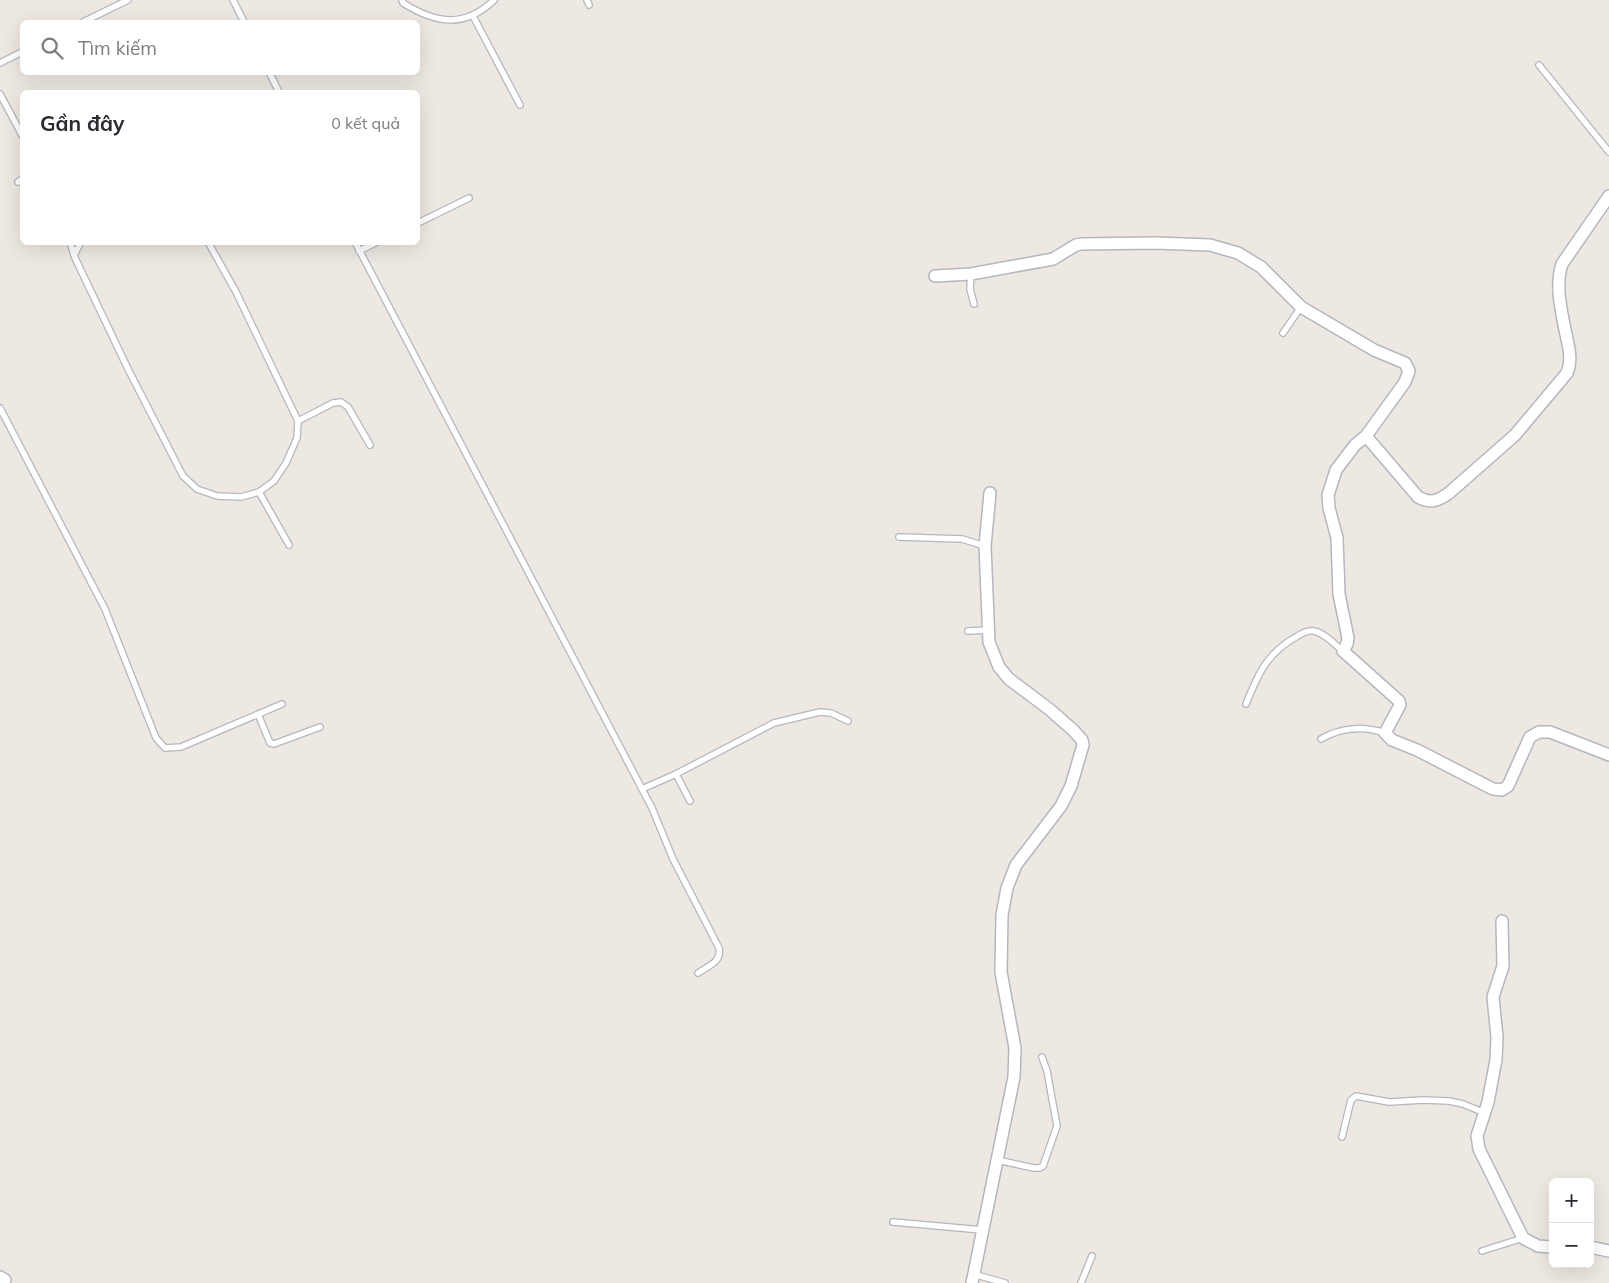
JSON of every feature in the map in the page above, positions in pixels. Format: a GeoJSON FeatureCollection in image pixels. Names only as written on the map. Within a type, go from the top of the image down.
{"type":"FeatureCollection","features":[{"type":"Feature","properties":{"kind":"street"},"geometry":{"type":"LineString","coordinates":[[1366,436],[1418,497],[1432,502],[1440,500],[1449,493],[1515,435],[1567,373],[1569,367],[1568,348],[1558,292],[1558,276],[1562,264],[1609,196]]}},
{"type":"Feature","properties":{"kind":"street"},"geometry":{"type":"LineString","coordinates":[[935,276],[971,274],[1053,259],[1081,244],[1210,245],[1238,253],[1250,259],[1261,267],[1301,308],[1374,350],[1403,360],[1408,366],[1408,375],[1405,382],[1366,436],[1355,444],[1336,470],[1328,495],[1337,538],[1339,594],[1348,638],[1344,651],[1399,701],[1399,709],[1385,733],[1392,740],[1417,750],[1493,789],[1502,790],[1508,786],[1530,737],[1539,732],[1550,732],[1609,755]]}},
{"type":"Feature","properties":{"kind":"street"},"geometry":{"type":"LineString","coordinates":[[972,1279],[1014,1077],[1015,1048],[1001,972],[1002,915],[1007,888],[1016,865],[1061,806],[1071,786],[1083,745],[1082,740],[1073,730],[1018,686],[999,667],[990,642],[989,630],[985,546],[990,492]]}},
{"type":"Feature","properties":{"kind":"street"},"geometry":{"type":"LineString","coordinates":[[1502,921],[1503,966],[1493,997],[1497,1037],[1496,1060],[1485,1113],[1477,1136],[1478,1146],[1523,1238],[1538,1246],[1549,1247]]}},
{"type":"Feature","properties":{"kind":"street"},"geometry":{"type":"LineString","coordinates":[[1594,1248],[1609,1250]]}},
{"type":"Feature","properties":{"kind":"lane"},"geometry":{"type":"LineString","coordinates":[[87,20],[128,0]]}},
{"type":"Feature","properties":{"kind":"lane"},"geometry":{"type":"LineString","coordinates":[[232,0],[243,20]]}},
{"type":"Feature","properties":{"kind":"lane"},"geometry":{"type":"LineString","coordinates":[[402,0],[403,3],[420,14],[437,19],[455,20],[473,16],[494,0]]}},
{"type":"Feature","properties":{"kind":"lane"},"geometry":{"type":"LineString","coordinates":[[473,16],[520,105]]}},
{"type":"Feature","properties":{"kind":"lane"},"geometry":{"type":"LineString","coordinates":[[0,63],[20,53]]}},
{"type":"Feature","properties":{"kind":"lane"},"geometry":{"type":"LineString","coordinates":[[1539,66],[1609,152]]}},
{"type":"Feature","properties":{"kind":"lane"},"geometry":{"type":"LineString","coordinates":[[270,75],[278,90]]}},
{"type":"Feature","properties":{"kind":"lane"},"geometry":{"type":"LineString","coordinates":[[0,94],[20,131]]}},
{"type":"Feature","properties":{"kind":"lane"},"geometry":{"type":"LineString","coordinates":[[420,222],[469,198]]}},
{"type":"Feature","properties":{"kind":"lane"},"geometry":{"type":"LineString","coordinates":[[71,245],[128,369],[183,476],[197,489],[217,496],[242,497],[259,492],[274,481],[286,463],[297,438],[298,421],[236,292],[210,245]]}},
{"type":"Feature","properties":{"kind":"lane"},"geometry":{"type":"LineString","coordinates":[[74,255],[79,245]]}},
{"type":"Feature","properties":{"kind":"lane"},"geometry":{"type":"LineString","coordinates":[[357,245],[652,808],[673,859],[719,948],[718,960],[698,973]]}},
{"type":"Feature","properties":{"kind":"lane"},"geometry":{"type":"LineString","coordinates":[[360,251],[371,245]]}},
{"type":"Feature","properties":{"kind":"lane"},"geometry":{"type":"LineString","coordinates":[[971,274],[970,289],[974,304]]}},
{"type":"Feature","properties":{"kind":"lane"},"geometry":{"type":"LineString","coordinates":[[1283,333],[1301,308]]}},
{"type":"Feature","properties":{"kind":"lane"},"geometry":{"type":"LineString","coordinates":[[298,421],[333,403],[341,402],[348,407],[370,446]]}},
{"type":"Feature","properties":{"kind":"lane"},"geometry":{"type":"LineString","coordinates":[[0,408],[105,610],[156,738],[165,748],[181,747],[282,704]]}},
{"type":"Feature","properties":{"kind":"lane"},"geometry":{"type":"LineString","coordinates":[[259,492],[289,545]]}},
{"type":"Feature","properties":{"kind":"lane"},"geometry":{"type":"LineString","coordinates":[[899,537],[962,539],[985,546]]}},
{"type":"Feature","properties":{"kind":"lane"},"geometry":{"type":"LineString","coordinates":[[968,631],[989,630]]}},
{"type":"Feature","properties":{"kind":"lane"},"geometry":{"type":"LineString","coordinates":[[1246,704],[1262,666],[1284,643],[1312,631],[1319,633],[1344,651]]}},
{"type":"Feature","properties":{"kind":"lane"},"geometry":{"type":"LineString","coordinates":[[642,789],[676,774],[774,723],[786,719],[820,712],[830,713],[848,721]]}},
{"type":"Feature","properties":{"kind":"lane"},"geometry":{"type":"LineString","coordinates":[[258,714],[270,743],[274,744],[320,727]]}},
{"type":"Feature","properties":{"kind":"lane"},"geometry":{"type":"LineString","coordinates":[[1322,739],[1343,730],[1366,728],[1385,733]]}},
{"type":"Feature","properties":{"kind":"lane"},"geometry":{"type":"LineString","coordinates":[[676,774],[690,801]]}},
{"type":"Feature","properties":{"kind":"lane"},"geometry":{"type":"LineString","coordinates":[[997,1160],[1034,1168],[1043,1166],[1057,1126],[1047,1071],[1042,1057]]}},
{"type":"Feature","properties":{"kind":"lane"},"geometry":{"type":"LineString","coordinates":[[1342,1137],[1351,1100],[1356,1096],[1389,1102],[1449,1101],[1463,1104],[1485,1113]]}},
{"type":"Feature","properties":{"kind":"lane"},"geometry":{"type":"LineString","coordinates":[[893,1222],[982,1230]]}},
{"type":"Feature","properties":{"kind":"lane"},"geometry":{"type":"LineString","coordinates":[[1482,1251],[1523,1238]]}},
{"type":"Feature","properties":{"kind":"lane"},"geometry":{"type":"LineString","coordinates":[[1081,1283],[1092,1256]]}},
{"type":"Feature","properties":{"kind":"lane"},"geometry":{"type":"LineString","coordinates":[[972,1279],[1005,1283]]}}]}
